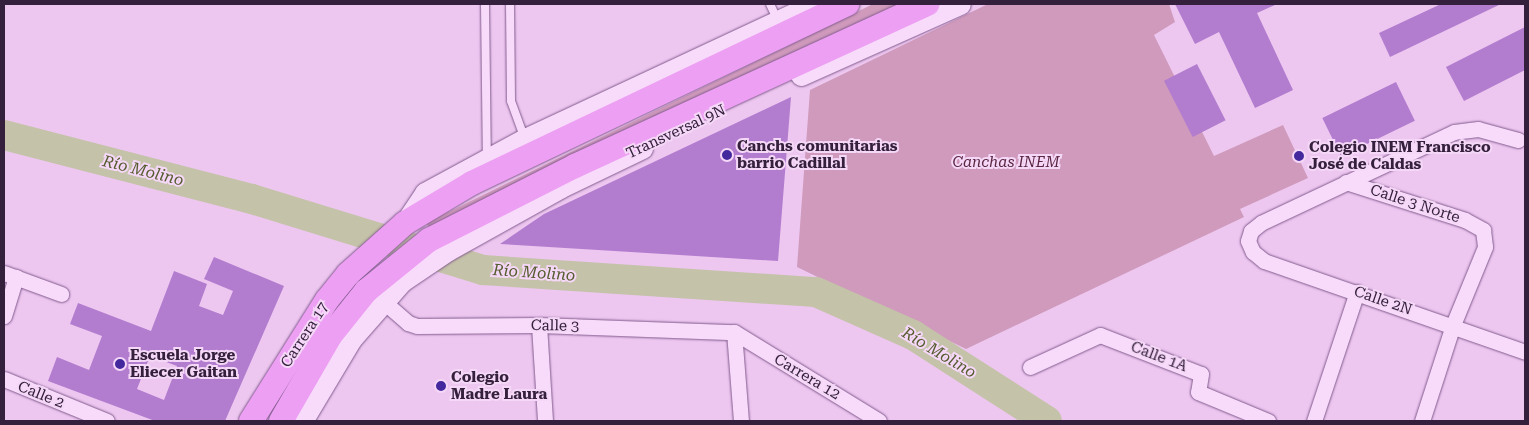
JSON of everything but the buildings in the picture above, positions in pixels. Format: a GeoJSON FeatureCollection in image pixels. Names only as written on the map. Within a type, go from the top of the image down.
{"type":"FeatureCollection","features":[{"type":"Feature","properties":{"kind":"main road"},"geometry":{"type":"LineString","coordinates":[[405,224],[425,193],[525,139],[777,19],[814,4]]}},
{"type":"Feature","properties":{"kind":"main road"},"geometry":{"type":"LineString","coordinates":[[405,224],[472,183],[777,19],[846,4]]}},
{"type":"Feature","properties":{"kind":"main road","name":"Transversal 9N"},"geometry":{"type":"LineString","coordinates":[[398,274],[439,245],[575,166],[928,4]]}},
{"type":"Feature","properties":{"kind":"main road","name":"Transversal 9N"},"geometry":{"type":"LineString","coordinates":[[439,245],[683,128],[960,4]]}},
{"type":"Feature","properties":{"kind":"main road"},"geometry":{"type":"LineString","coordinates":[[652,130],[683,128]]}},
{"type":"Feature","properties":{"kind":"main road","name":"Carrera 17"},"geometry":{"type":"LineString","coordinates":[[251,421],[312,319],[348,274],[405,224]]}},
{"type":"Feature","properties":{"kind":"main road"},"geometry":{"type":"LineString","coordinates":[[302,421],[350,339],[384,302],[398,274]]}},
{"type":"Feature","properties":{"kind":"main road","name":"Carrera 17"},"geometry":{"type":"LineString","coordinates":[[281,421],[330,336],[366,291],[398,274]]}},
{"type":"Feature","properties":{"kind":"street"},"geometry":{"type":"LineString","coordinates":[[1346,182],[1467,129],[1518,140]]}},
{"type":"Feature","properties":{"kind":"street","name":"Calle 3 Norte"},"geometry":{"type":"LineString","coordinates":[[1346,182],[1465,220],[1483,230],[1485,247],[1453,325]]}},
{"type":"Feature","properties":{"kind":"street","name":"Calle 2N"},"geometry":{"type":"LineString","coordinates":[[1346,182],[1261,223],[1251,231],[1248,241],[1253,252],[1264,261],[1453,325],[1525,352]]}},
{"type":"Feature","properties":{"kind":"street"},"geometry":{"type":"LineString","coordinates":[[4,316],[10,275],[61,294]]}},
{"type":"Feature","properties":{"kind":"street"},"geometry":{"type":"LineString","coordinates":[[1314,421],[1357,292]]}},
{"type":"Feature","properties":{"kind":"street","name":"Calle 3"},"geometry":{"type":"LineString","coordinates":[[384,302],[408,323],[417,326],[539,325],[734,332]]}},
{"type":"Feature","properties":{"kind":"street"},"geometry":{"type":"LineString","coordinates":[[539,325],[545,421]]}},
{"type":"Feature","properties":{"kind":"street"},"geometry":{"type":"LineString","coordinates":[[1422,421],[1453,325]]}},
{"type":"Feature","properties":{"kind":"street"},"geometry":{"type":"LineString","coordinates":[[734,332],[742,421]]}},
{"type":"Feature","properties":{"kind":"street","name":"Carrera 12"},"geometry":{"type":"LineString","coordinates":[[734,332],[880,421]]}},
{"type":"Feature","properties":{"kind":"street","name":"Calle 1A"},"geometry":{"type":"LineString","coordinates":[[1030,367],[1100,335],[1201,374],[1198,392],[1268,421]]}},
{"type":"Feature","properties":{"kind":"street","name":"Calle 2"},"geometry":{"type":"LineString","coordinates":[[4,379],[104,421]]}},
{"type":"Feature","properties":{"kind":"lane"},"geometry":{"type":"LineString","coordinates":[[485,4],[487,160]]}},
{"type":"Feature","properties":{"kind":"lane"},"geometry":{"type":"LineString","coordinates":[[510,4],[511,101],[525,139]]}},
{"type":"Feature","properties":{"kind":"green space"},"geometry":{"type":"Polygon","coordinates":[[[873,4],[901,4],[432,231],[426,223],[873,4]]]}},
{"type":"Feature","properties":{"kind":"green space","name":"Canchas INEM"},"geometry":{"type":"Polygon","coordinates":[[[988,4],[1169,4],[1175,22],[1154,35],[1214,156],[1283,125],[1308,178],[1240,209],[1244,217],[966,349],[797,267],[810,90],[988,4]]]}},
{"type":"Feature","properties":{"kind":"waterway","name":"Río Molino"},"geometry":{"type":"LineString","coordinates":[[4,135],[252,199],[483,270],[816,292],[913,335],[1047,421]]}},
{"type":"Feature","properties":{"kind":"place","name":"Canchs comunitarias barrio Cadillal"},"geometry":{"type":"Point","coordinates":[727,155]}},
{"type":"Feature","properties":{"kind":"place","name":"Colegio INEM Francisco José de Caldas"},"geometry":{"type":"Point","coordinates":[1299,156]}},
{"type":"Feature","properties":{"kind":"place","name":"Escuela Jorge Eliecer Gaitan"},"geometry":{"type":"Point","coordinates":[120,364]}},
{"type":"Feature","properties":{"kind":"place","name":"Colegio Madre Laura"},"geometry":{"type":"Point","coordinates":[441,386]}}]}
